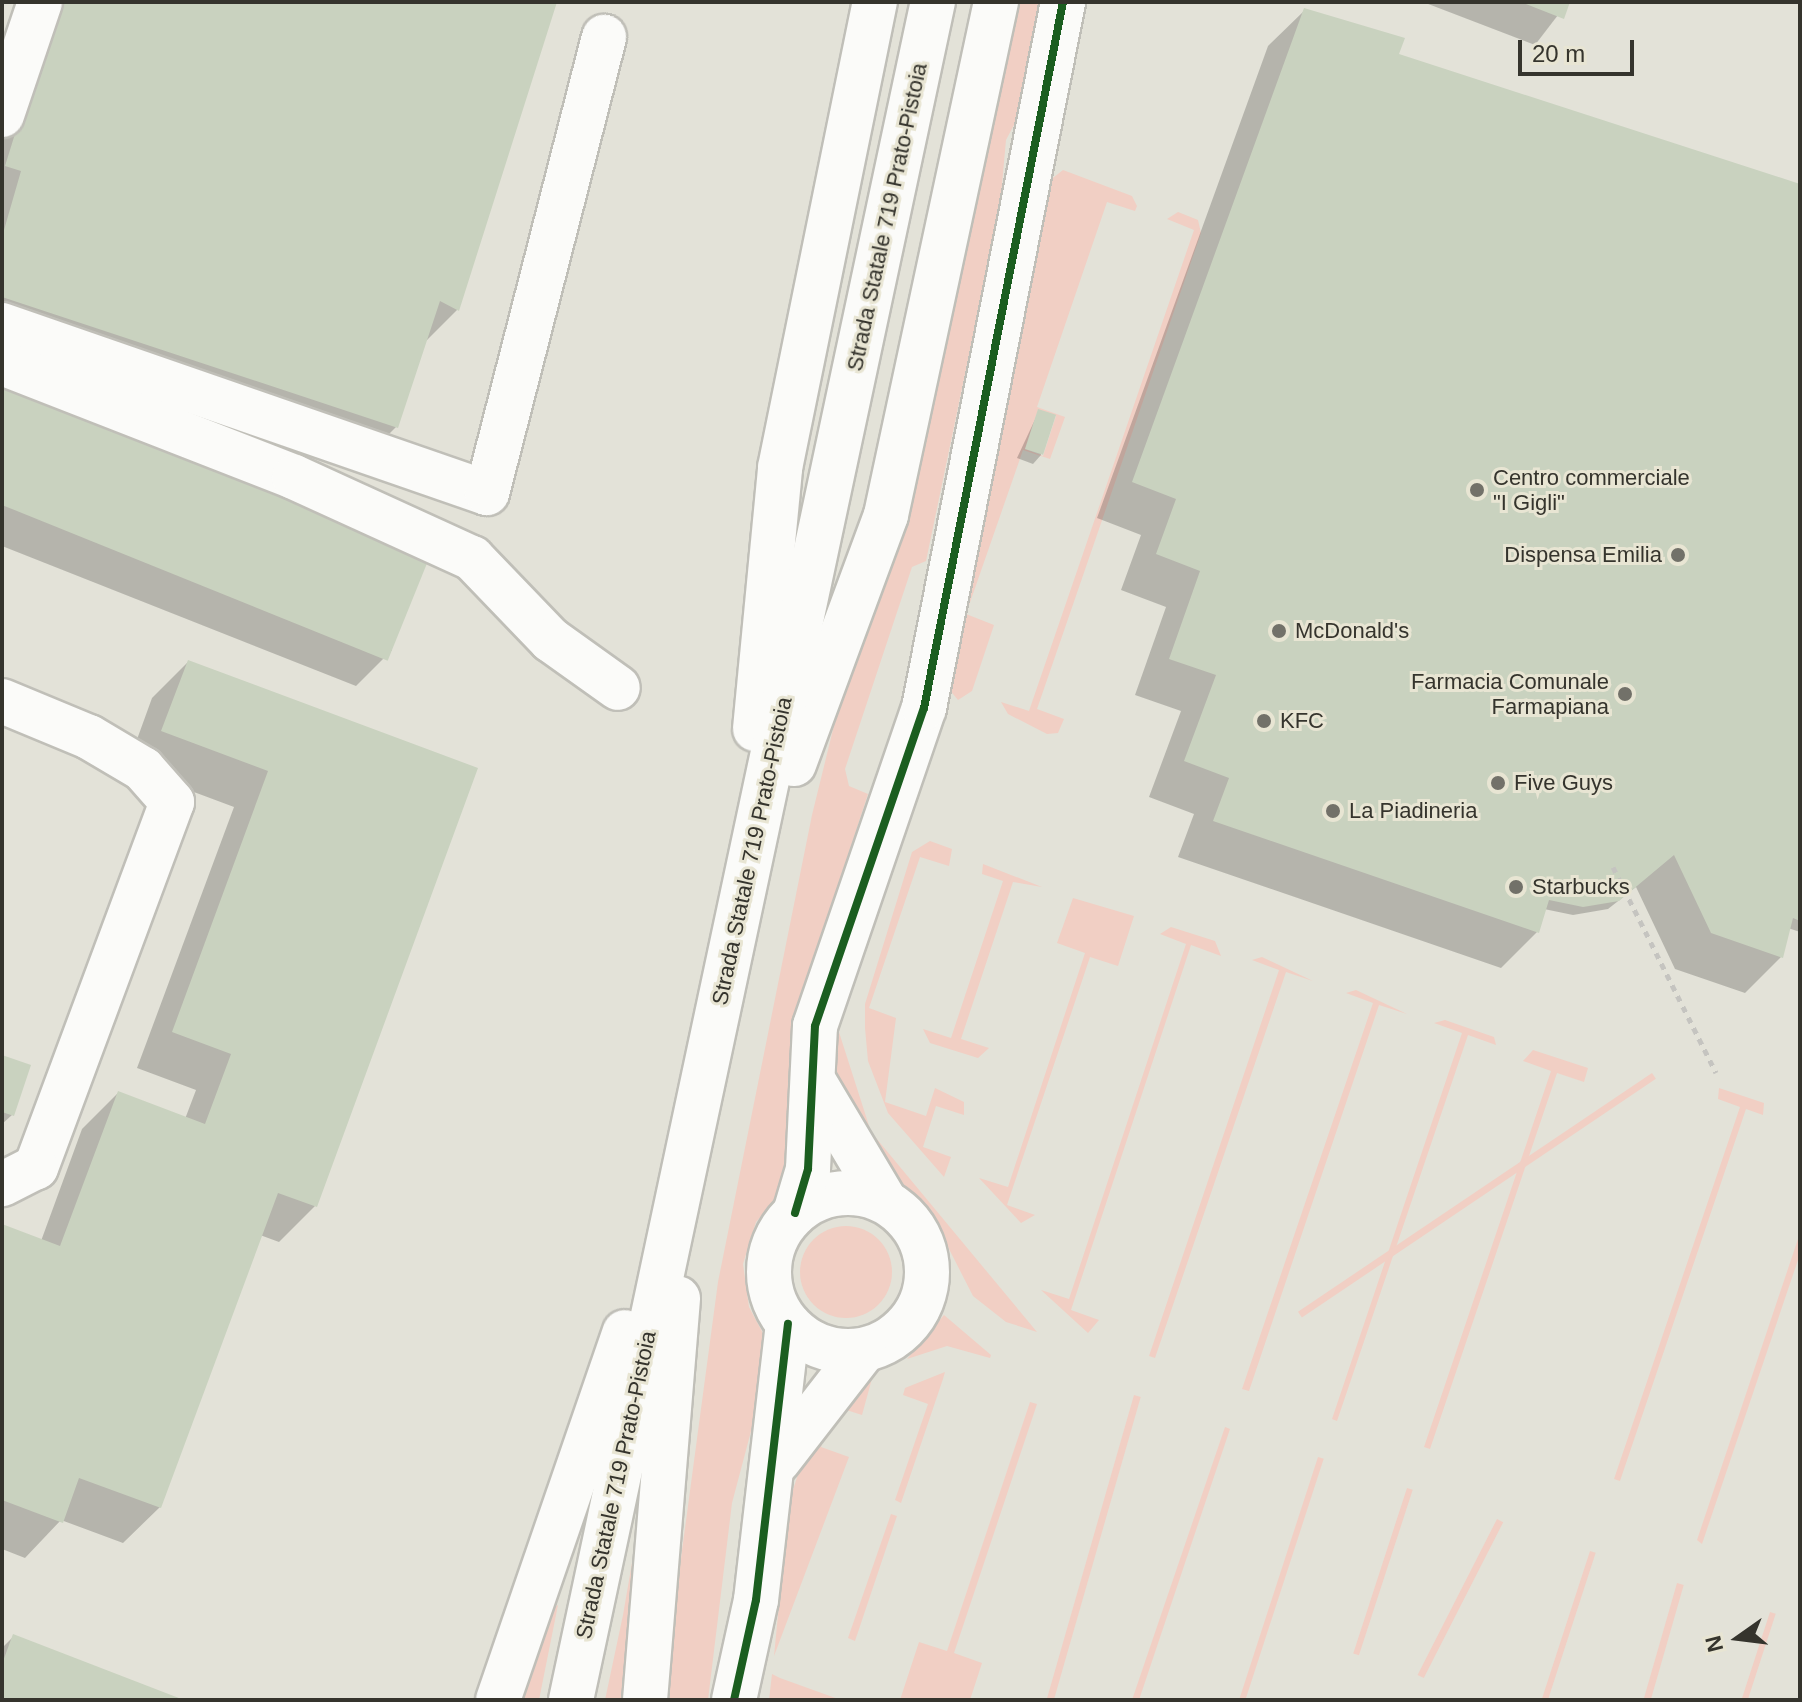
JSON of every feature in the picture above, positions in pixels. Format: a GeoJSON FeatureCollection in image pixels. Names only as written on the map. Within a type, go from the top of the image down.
{"type":"FeatureCollection","features":[{"type":"Feature","properties":{"kind":"main road"},"geometry":{"type":"LineString","coordinates":[[2,115],[40,2]]}},
{"type":"Feature","properties":{"kind":"main road"},"geometry":{"type":"LineString","coordinates":[[739,913],[780,468],[875,2]]}},
{"type":"Feature","properties":{"kind":"main road","name":"Strada Statale 719 Prato-Pistoia"},"geometry":{"type":"LineString","coordinates":[[571,1700],[933,2]]}},
{"type":"Feature","properties":{"kind":"main road"},"geometry":{"type":"LineString","coordinates":[[739,913],[886,515],[996,2]]}},
{"type":"Feature","properties":{"kind":"main road"},"geometry":{"type":"LineString","coordinates":[[734,1700],[756,1600],[775,1467],[788,1324],[769,1280],[770,1255],[795,1213],[808,1169],[815,1083],[815,1026],[924,708],[1063,2]]}},
{"type":"Feature","properties":{"kind":"main road"},"geometry":{"type":"LineString","coordinates":[[2,325],[487,493],[604,37]]}},
{"type":"Feature","properties":{"kind":"main road"},"geometry":{"type":"LineString","coordinates":[[2,363],[294,477],[472,558],[551,640],[618,688]]}},
{"type":"Feature","properties":{"kind":"main road"},"geometry":{"type":"LineString","coordinates":[[2,701],[89,737],[143,769],[172,802],[36,1167],[2,1184]]}},
{"type":"Feature","properties":{"kind":"main road"},"geometry":{"type":"LineString","coordinates":[[775,1467],[836,1377],[864,1350],[905,1327],[926,1285],[919,1237],[885,1201],[815,1083]]}},
{"type":"Feature","properties":{"kind":"main road"},"geometry":{"type":"LineString","coordinates":[[498,1700],[687,1152]]}},
{"type":"Feature","properties":{"kind":"main road"},"geometry":{"type":"LineString","coordinates":[[645,1700],[668,1472],[687,1152]]}},
{"type":"Feature","properties":{"kind":"main road"},"geometry":{"type":"LineString","coordinates":[[795,1213],[837,1193],[885,1201]]}},
{"type":"Feature","properties":{"kind":"main road"},"geometry":{"type":"LineString","coordinates":[[788,1324],[821,1347],[864,1350]]}},
{"type":"Feature","properties":{"kind":"main road"},"geometry":{"type":"LineString","coordinates":[[756,1600],[756,1700]]}},
{"type":"Feature","properties":{"kind":"path"},"geometry":{"type":"LineString","coordinates":[[1613,867],[1716,1073]]}},
{"type":"Feature","properties":{"kind":"shaded area"},"geometry":{"type":"Polygon","coordinates":[[[1012,2],[1042,2],[1027,100],[1006,140],[1000,206],[926,561],[912,567],[845,769],[849,786],[868,794],[793,1024],[790,1183],[756,1222],[743,1264],[749,1307],[765,1337],[759,1401],[732,1503],[708,1700],[662,1700],[718,1282],[812,815],[1012,2]]]}},
{"type":"Feature","properties":{"kind":"shaded area"},"geometry":{"type":"Polygon","coordinates":[[[1063,170],[1132,196],[1137,206],[1135,211],[1107,202],[1037,407],[1065,417],[1050,459],[1023,450],[966,614],[994,625],[972,691],[958,700],[948,688],[1049,181],[1063,170]],[[1038,410],[1025,449],[1043,456],[1056,416],[1038,410]]]}},
{"type":"Feature","properties":{"kind":"shaded area"},"geometry":{"type":"Polygon","coordinates":[[[1178,212],[1198,220],[1201,233],[1037,709],[1064,719],[1058,733],[1047,734],[1008,714],[1001,702],[1029,711],[1194,230],[1167,219],[1178,212]]]}},
{"type":"Feature","properties":{"kind":"shaded area"},"geometry":{"type":"Polygon","coordinates":[[[930,841],[952,849],[949,866],[920,857],[869,1008],[896,1018],[885,1102],[926,1116],[935,1088],[964,1102],[964,1115],[936,1106],[923,1147],[951,1157],[944,1177],[888,1113],[868,1061],[865,1028],[865,1004],[912,852],[930,841]]]}},
{"type":"Feature","properties":{"kind":"shaded area"},"geometry":{"type":"Polygon","coordinates":[[[983,864],[1042,887],[1013,882],[961,1039],[989,1048],[978,1058],[930,1043],[923,1029],[951,1038],[1003,881],[982,874],[983,864]]]}},
{"type":"Feature","properties":{"kind":"shaded area"},"geometry":{"type":"Polygon","coordinates":[[[1073,898],[1134,916],[1118,966],[1090,957],[1007,1205],[1035,1215],[1021,1223],[979,1178],[1008,1187],[1085,953],[1057,943],[1073,898]]]}},
{"type":"Feature","properties":{"kind":"shaded area"},"geometry":{"type":"Polygon","coordinates":[[[1171,927],[1215,941],[1221,956],[1191,945],[1071,1310],[1099,1320],[1088,1333],[1041,1290],[1069,1299],[1186,944],[1160,934],[1171,927]]]}},
{"type":"Feature","properties":{"kind":"shaded area"},"geometry":{"type":"Polygon","coordinates":[[[1262,957],[1313,981],[1286,972],[1155,1358],[1149,1356],[1279,970],[1252,960],[1262,957]]]}},
{"type":"Feature","properties":{"kind":"shaded area"},"geometry":{"type":"Polygon","coordinates":[[[1356,990],[1407,1014],[1379,1005],[1249,1391],[1242,1389],[1373,1003],[1346,993],[1356,990]]]}},
{"type":"Feature","properties":{"kind":"shaded area"},"geometry":{"type":"Polygon","coordinates":[[[1445,1020],[1494,1037],[1496,1045],[1468,1035],[1337,1421],[1332,1419],[1462,1033],[1434,1023],[1445,1020]]]}},
{"type":"Feature","properties":{"kind":"shaded area"},"geometry":{"type":"Polygon","coordinates":[[[838,1029],[871,1132],[1037,1332],[1006,1322],[973,1296],[926,1204],[882,1168],[834,1086],[838,1029]]]}},
{"type":"Feature","properties":{"kind":"shaded area"},"geometry":{"type":"Polygon","coordinates":[[[1533,1050],[1588,1068],[1584,1082],[1557,1073],[1430,1449],[1424,1447],[1551,1071],[1523,1061],[1533,1050]]]}},
{"type":"Feature","properties":{"kind":"shaded area"},"geometry":{"type":"Polygon","coordinates":[[[1652,1073],[1656,1079],[1302,1318],[1298,1312],[1652,1073]]]}},
{"type":"Feature","properties":{"kind":"shaded area"},"geometry":{"type":"Polygon","coordinates":[[[1719,1088],[1764,1103],[1763,1115],[1746,1109],[1620,1481],[1614,1479],[1740,1107],[1718,1099],[1719,1088]]]}},
{"type":"Feature","properties":{"kind":"shaded area"},"geometry":{"type":"Polygon","coordinates":[[[846,1226],[863,1230],[878,1240],[888,1255],[892,1272],[888,1289],[878,1304],[863,1314],[846,1318],[829,1314],[814,1304],[804,1289],[800,1272],[804,1255],[814,1240],[829,1230],[846,1226]]]}},
{"type":"Feature","properties":{"kind":"shaded area"},"geometry":{"type":"Polygon","coordinates":[[[1800,1233],[1800,1254],[1702,1544],[1697,1540],[1800,1233]]]}},
{"type":"Feature","properties":{"kind":"shaded area"},"geometry":{"type":"Polygon","coordinates":[[[944,1315],[991,1355],[990,1358],[947,1346],[907,1359],[944,1315]]]}},
{"type":"Feature","properties":{"kind":"shaded area"},"geometry":{"type":"Polygon","coordinates":[[[945,1372],[901,1503],[895,1500],[928,1404],[903,1395],[905,1388],[945,1372]]]}},
{"type":"Feature","properties":{"kind":"shaded area"},"geometry":{"type":"Polygon","coordinates":[[[873,1375],[862,1415],[834,1406],[821,1447],[849,1457],[774,1656],[789,1502],[802,1462],[833,1401],[873,1375]]]}},
{"type":"Feature","properties":{"kind":"shaded area"},"geometry":{"type":"Polygon","coordinates":[[[1134,1395],[1141,1397],[1054,1700],[1047,1700],[1134,1395]]]}},
{"type":"Feature","properties":{"kind":"shaded area"},"geometry":{"type":"Polygon","coordinates":[[[1030,1402],[1037,1404],[954,1653],[982,1663],[970,1700],[900,1700],[919,1642],[947,1651],[1030,1402]]]}},
{"type":"Feature","properties":{"kind":"shaded area"},"geometry":{"type":"Polygon","coordinates":[[[1225,1427],[1230,1429],[1139,1700],[1132,1700],[1225,1427]]]}},
{"type":"Feature","properties":{"kind":"shaded area"},"geometry":{"type":"Polygon","coordinates":[[[1318,1457],[1324,1459],[1245,1700],[1239,1700],[1318,1457]]]}},
{"type":"Feature","properties":{"kind":"shaded area"},"geometry":{"type":"Polygon","coordinates":[[[1407,1488],[1413,1490],[1359,1655],[1353,1653],[1407,1488]]]}},
{"type":"Feature","properties":{"kind":"shaded area"},"geometry":{"type":"Polygon","coordinates":[[[891,1514],[897,1516],[855,1641],[848,1638],[891,1514]]]}},
{"type":"Feature","properties":{"kind":"shaded area"},"geometry":{"type":"Polygon","coordinates":[[[1497,1519],[1503,1522],[1424,1678],[1418,1675],[1497,1519]]]}},
{"type":"Feature","properties":{"kind":"shaded area"},"geometry":{"type":"Polygon","coordinates":[[[638,1528],[627,1700],[605,1700],[623,1615],[638,1528]]]}},
{"type":"Feature","properties":{"kind":"shaded area"},"geometry":{"type":"Polygon","coordinates":[[[1590,1551],[1596,1553],[1548,1700],[1542,1700],[1590,1551]]]}},
{"type":"Feature","properties":{"kind":"shaded area"},"geometry":{"type":"Polygon","coordinates":[[[1677,1583],[1684,1585],[1651,1700],[1643,1700],[1677,1583]]]}},
{"type":"Feature","properties":{"kind":"shaded area"},"geometry":{"type":"Polygon","coordinates":[[[558,1605],[539,1700],[513,1700],[547,1612],[558,1605]]]}},
{"type":"Feature","properties":{"kind":"shaded area"},"geometry":{"type":"Polygon","coordinates":[[[1770,1612],[1776,1614],[1748,1700],[1741,1700],[1770,1612]]]}},
{"type":"Feature","properties":{"kind":"shaded area"},"geometry":{"type":"Polygon","coordinates":[[[772,1674],[780,1678],[841,1700],[769,1700],[772,1674]]]}},
{"type":"Feature","properties":{"kind":"building"},"geometry":{"type":"Polygon","coordinates":[[[56,2],[557,2],[459,311],[440,301],[398,428],[2,297],[2,237],[21,171],[5,166],[56,2]]]}},
{"type":"Feature","properties":{"kind":"building"},"geometry":{"type":"Polygon","coordinates":[[[1521,2],[1570,2],[1564,19],[1521,2]]]}},
{"type":"Feature","properties":{"kind":"building","name":"Centro commerciale \"I Gigli\""},"geometry":{"type":"Polygon","coordinates":[[[1304,8],[1405,38],[1399,54],[1800,184],[1800,921],[1793,918],[1783,958],[1711,933],[1674,855],[1619,901],[1583,907],[1549,900],[1539,933],[1213,821],[1229,778],[1184,761],[1216,675],[1169,659],[1200,571],[1156,554],[1176,499],[1132,482],[1304,8]]]}},
{"type":"Feature","properties":{"kind":"building"},"geometry":{"type":"Polygon","coordinates":[[[2,382],[430,555],[388,661],[2,505],[2,382]]]}},
{"type":"Feature","properties":{"kind":"building"},"geometry":{"type":"Polygon","coordinates":[[[1038,409],[1056,415],[1043,455],[1025,449],[1038,409]]]}},
{"type":"Feature","properties":{"kind":"building"},"geometry":{"type":"Polygon","coordinates":[[[188,660],[478,768],[317,1207],[278,1193],[161,1508],[79,1478],[63,1523],[2,1500],[2,1224],[60,1246],[118,1091],[205,1124],[231,1054],[172,1032],[268,771],[161,731],[188,660]]]}},
{"type":"Feature","properties":{"kind":"building"},"geometry":{"type":"Polygon","coordinates":[[[2,1055],[31,1065],[14,1116],[2,1112],[2,1055]]]}},
{"type":"Feature","properties":{"kind":"building"},"geometry":{"type":"Polygon","coordinates":[[[13,1634],[184,1700],[2,1700],[2,1664],[13,1634]]]}},
{"type":"Feature","properties":{"kind":"cycle path"},"geometry":{"type":"LineString","coordinates":[[795,1213],[808,1169],[815,1026],[924,708],[1063,2]]}},
{"type":"Feature","properties":{"kind":"cycle path"},"geometry":{"type":"LineString","coordinates":[[734,1700],[756,1600],[788,1324]]}},
{"type":"Feature","properties":{"kind":"place","name":"Centro commerciale \"I Gigli\""},"geometry":{"type":"Point","coordinates":[1477,490]}},
{"type":"Feature","properties":{"kind":"place","name":"Dispensa Emilia"},"geometry":{"type":"Point","coordinates":[1678,555]}},
{"type":"Feature","properties":{"kind":"place","name":"McDonald's"},"geometry":{"type":"Point","coordinates":[1279,631]}},
{"type":"Feature","properties":{"kind":"place","name":"Farmacia Comunale Farmapiana"},"geometry":{"type":"Point","coordinates":[1625,694]}},
{"type":"Feature","properties":{"kind":"place","name":"KFC"},"geometry":{"type":"Point","coordinates":[1264,721]}},
{"type":"Feature","properties":{"kind":"place","name":"Five Guys"},"geometry":{"type":"Point","coordinates":[1498,783]}},
{"type":"Feature","properties":{"kind":"place","name":"La Piadineria"},"geometry":{"type":"Point","coordinates":[1333,811]}},
{"type":"Feature","properties":{"kind":"place","name":"Starbucks"},"geometry":{"type":"Point","coordinates":[1516,887]}}]}
